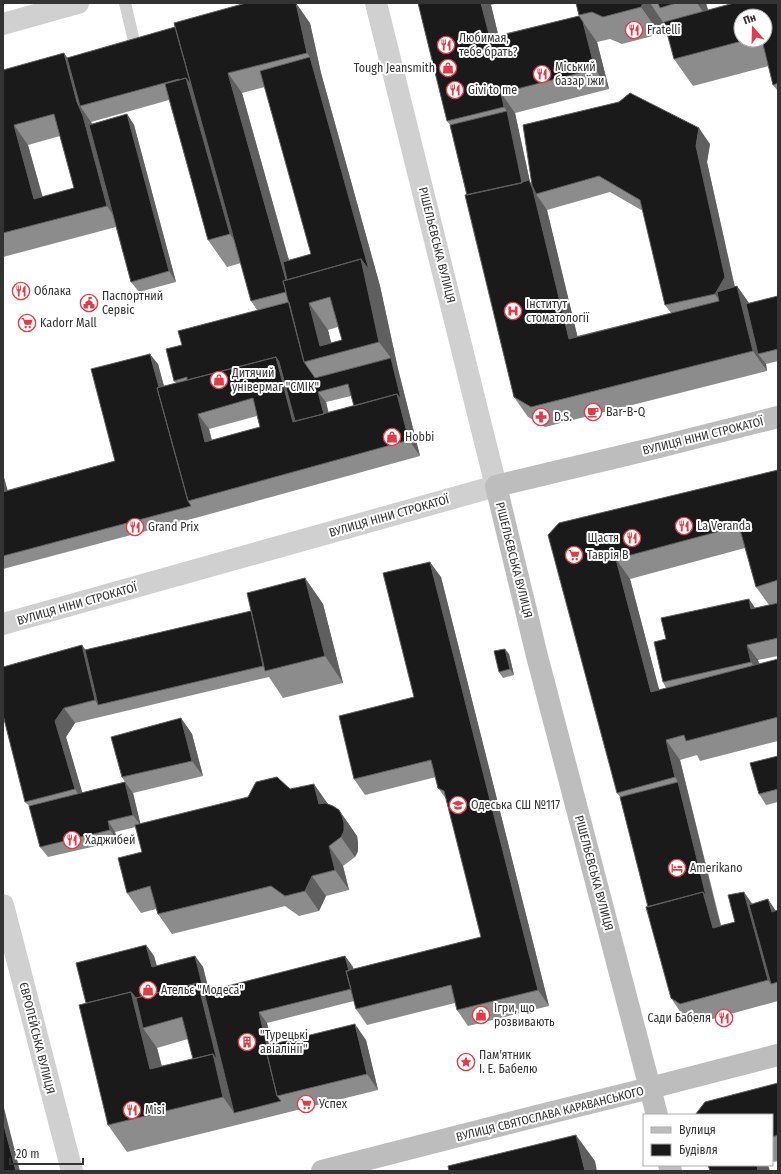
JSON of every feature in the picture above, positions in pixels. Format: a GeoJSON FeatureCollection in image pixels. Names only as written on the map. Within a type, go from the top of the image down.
{"type":"FeatureCollection","features":[{"type":"Feature","properties":{"kind":"main road","name":"ВУЛИЦЯ НІНИ СТРОКАТОЇ"},"geometry":{"type":"LineString","coordinates":[[496,486],[778,417]]}},
{"type":"Feature","properties":{"kind":"main road","name":"РІШЕЛЬЄВСЬКА ВУЛИЦЯ"},"geometry":{"type":"LineString","coordinates":[[496,486],[538,656],[657,1114]]}},
{"type":"Feature","properties":{"kind":"main road","name":"ВУЛИЦЯ СВЯТОСЛАВА КАРАВАНСЬКОГО"},"geometry":{"type":"LineString","coordinates":[[322,1171],[778,1054]]}},
{"type":"Feature","properties":{"kind":"street"},"geometry":{"type":"LineString","coordinates":[[3,24],[78,3]]}},
{"type":"Feature","properties":{"kind":"street","name":"РІШЕЛЬЄВСЬКА ВУЛИЦЯ"},"geometry":{"type":"LineString","coordinates":[[376,3],[496,486]]}},
{"type":"Feature","properties":{"kind":"street","name":"ВУЛИЦЯ НІНИ СТРОКАТОЇ"},"geometry":{"type":"LineString","coordinates":[[3,624],[496,486]]}},
{"type":"Feature","properties":{"kind":"street","name":"ЄВРОПЕЙСЬКА ВУЛИЦЯ"},"geometry":{"type":"LineString","coordinates":[[3,905],[72,1171]]}},
{"type":"Feature","properties":{"kind":"lane"},"geometry":{"type":"LineString","coordinates":[[124,3],[138,56]]}},
{"type":"Feature","properties":{"kind":"building"},"geometry":{"type":"Polygon","coordinates":[[[246,3],[296,3],[307,53],[228,73],[286,280],[283,281],[286,292],[251,301],[174,23],[246,3]]]}},
{"type":"Feature","properties":{"kind":"building"},"geometry":{"type":"Polygon","coordinates":[[[418,3],[481,3],[490,38],[579,16],[583,22],[595,69],[501,93],[504,107],[447,121],[418,3]]]}},
{"type":"Feature","properties":{"kind":"building"},"geometry":{"type":"Polygon","coordinates":[[[576,3],[643,3],[641,7],[603,17],[592,12],[579,15],[576,3]]]}},
{"type":"Feature","properties":{"kind":"building"},"geometry":{"type":"Polygon","coordinates":[[[658,3],[676,3],[660,8],[658,3]]]}},
{"type":"Feature","properties":{"kind":"building"},"geometry":{"type":"Polygon","coordinates":[[[734,3],[778,3],[778,83],[773,85],[764,48],[773,48],[773,8],[733,8],[733,43],[674,59],[664,22],[734,3]]]}},
{"type":"Feature","properties":{"kind":"building"},"geometry":{"type":"Polygon","coordinates":[[[175,27],[191,85],[186,78],[179,79],[80,106],[67,58],[175,27]]]}},
{"type":"Feature","properties":{"kind":"building"},"geometry":{"type":"Polygon","coordinates":[[[64,53],[77,102],[83,116],[107,206],[3,233],[3,70],[64,53]],[[54,114],[14,125],[34,199],[74,188],[54,114]]]}},
{"type":"Feature","properties":{"kind":"building"},"geometry":{"type":"Polygon","coordinates":[[[310,57],[369,270],[361,259],[287,280],[283,262],[311,254],[260,71],[310,57]]]}},
{"type":"Feature","properties":{"kind":"building"},"geometry":{"type":"Polygon","coordinates":[[[186,78],[230,234],[208,240],[165,84],[186,78]]]}},
{"type":"Feature","properties":{"kind":"building"},"geometry":{"type":"Polygon","coordinates":[[[630,93],[699,128],[696,146],[725,277],[715,294],[665,305],[640,200],[599,176],[536,194],[532,185],[523,125],[619,102],[630,93]]]}},
{"type":"Feature","properties":{"kind":"building"},"geometry":{"type":"Polygon","coordinates":[[[507,111],[522,183],[467,195],[450,125],[507,111]]]}},
{"type":"Feature","properties":{"kind":"building"},"geometry":{"type":"Polygon","coordinates":[[[127,114],[169,271],[131,282],[89,125],[127,114]]]}},
{"type":"Feature","properties":{"kind":"building"},"geometry":{"type":"Polygon","coordinates":[[[529,180],[533,190],[569,339],[719,301],[717,292],[737,286],[753,351],[531,407],[514,397],[465,195],[529,180]]]}},
{"type":"Feature","properties":{"kind":"building"},"geometry":{"type":"Polygon","coordinates":[[[361,259],[379,342],[304,362],[283,281],[361,259]],[[330,297],[309,303],[320,346],[342,340],[330,297]]]}},
{"type":"Feature","properties":{"kind":"building"},"geometry":{"type":"Polygon","coordinates":[[[778,296],[778,349],[758,354],[746,304],[778,296]]]}},
{"type":"Feature","properties":{"kind":"building","name":"Дитячий універмаг \"СМІК\""},"geometry":{"type":"Polygon","coordinates":[[[289,302],[304,362],[315,378],[391,358],[401,399],[397,394],[354,406],[348,384],[318,392],[324,414],[295,421],[279,362],[276,357],[187,380],[187,377],[174,381],[166,349],[182,345],[178,331],[289,302]]]}},
{"type":"Feature","properties":{"kind":"building"},"geometry":{"type":"Polygon","coordinates":[[[150,354],[159,387],[157,388],[188,501],[191,506],[3,556],[3,492],[115,461],[91,369],[150,354]]]}},
{"type":"Feature","properties":{"kind":"building"},"geometry":{"type":"Polygon","coordinates":[[[276,357],[293,422],[397,394],[409,440],[188,501],[157,388],[276,357]],[[253,398],[198,414],[205,442],[260,427],[253,398]]]}},
{"type":"Feature","properties":{"kind":"building"},"geometry":{"type":"Polygon","coordinates":[[[778,470],[778,580],[756,587],[739,526],[616,559],[651,692],[778,659],[778,717],[686,741],[684,735],[666,740],[675,777],[617,793],[548,535],[559,523],[778,470]]]}},
{"type":"Feature","properties":{"kind":"building"},"geometry":{"type":"Polygon","coordinates":[[[430,562],[538,990],[457,1010],[451,985],[356,1009],[346,971],[481,937],[444,791],[438,788],[431,760],[354,779],[339,716],[414,697],[383,573],[430,562]]]}},
{"type":"Feature","properties":{"kind":"building"},"geometry":{"type":"Polygon","coordinates":[[[305,578],[325,656],[265,671],[247,593],[305,578]]]}},
{"type":"Feature","properties":{"kind":"building"},"geometry":{"type":"Polygon","coordinates":[[[749,599],[751,609],[778,603],[778,638],[747,645],[751,662],[663,682],[654,642],[666,639],[661,618],[749,599]]]}},
{"type":"Feature","properties":{"kind":"building"},"geometry":{"type":"Polygon","coordinates":[[[251,611],[263,666],[98,705],[85,650],[251,611]]]}},
{"type":"Feature","properties":{"kind":"building"},"geometry":{"type":"Polygon","coordinates":[[[82,645],[95,700],[64,708],[55,721],[75,789],[25,802],[3,715],[3,667],[82,645]]]}},
{"type":"Feature","properties":{"kind":"building"},"geometry":{"type":"Polygon","coordinates":[[[505,649],[510,669],[499,672],[494,651],[505,649]]]}},
{"type":"Feature","properties":{"kind":"building"},"geometry":{"type":"Polygon","coordinates":[[[181,718],[192,761],[122,777],[111,737],[181,718]]]}},
{"type":"Feature","properties":{"kind":"building"},"geometry":{"type":"Polygon","coordinates":[[[778,756],[778,789],[759,794],[750,763],[778,756]]]}},
{"type":"Feature","properties":{"kind":"building"},"geometry":{"type":"Polygon","coordinates":[[[277,777],[290,789],[314,784],[319,804],[325,803],[339,810],[344,823],[344,831],[341,837],[329,846],[335,870],[312,876],[305,891],[285,896],[271,886],[158,914],[150,886],[127,893],[118,858],[142,852],[135,825],[248,797],[256,782],[277,777]]]}},
{"type":"Feature","properties":{"kind":"building"},"geometry":{"type":"Polygon","coordinates":[[[125,782],[133,815],[108,821],[110,830],[40,847],[29,806],[125,782]]]}},
{"type":"Feature","properties":{"kind":"building"},"geometry":{"type":"Polygon","coordinates":[[[678,782],[706,896],[703,892],[648,907],[620,797],[678,782]]]}},
{"type":"Feature","properties":{"kind":"building"},"geometry":{"type":"Polygon","coordinates":[[[703,892],[713,928],[735,922],[728,895],[744,892],[768,980],[680,1004],[671,998],[646,907],[703,892]]]}},
{"type":"Feature","properties":{"kind":"building"},"geometry":{"type":"Polygon","coordinates":[[[768,899],[772,912],[778,910],[778,982],[771,984],[749,905],[768,899]]]}},
{"type":"Feature","properties":{"kind":"building"},"geometry":{"type":"Polygon","coordinates":[[[146,945],[152,967],[195,956],[204,992],[198,983],[136,998],[131,992],[86,1003],[76,963],[146,945]]]}},
{"type":"Feature","properties":{"kind":"building"},"geometry":{"type":"Polygon","coordinates":[[[345,956],[349,971],[346,971],[351,989],[259,1012],[267,1046],[265,1046],[277,1096],[281,1101],[234,1113],[204,992],[345,956]]]}},
{"type":"Feature","properties":{"kind":"building"},"geometry":{"type":"Polygon","coordinates":[[[198,983],[217,1060],[213,1054],[193,1059],[182,1017],[143,1028],[136,998],[198,983]]]}},
{"type":"Feature","properties":{"kind":"building"},"geometry":{"type":"Polygon","coordinates":[[[131,992],[150,1069],[213,1054],[223,1097],[108,1125],[79,1005],[131,992]]]}},
{"type":"Feature","properties":{"kind":"building"},"geometry":{"type":"Polygon","coordinates":[[[355,1024],[367,1074],[277,1096],[265,1046],[355,1024]]]}},
{"type":"Feature","properties":{"kind":"building"},"geometry":{"type":"Polygon","coordinates":[[[778,1083],[778,1135],[773,1137],[773,1114],[696,1114],[705,1102],[778,1083]]]}},
{"type":"Feature","properties":{"kind":"building"},"geometry":{"type":"Polygon","coordinates":[[[3,1122],[16,1171],[3,1171],[3,1122]]]}},
{"type":"Feature","properties":{"kind":"building"},"geometry":{"type":"Polygon","coordinates":[[[576,1135],[585,1171],[449,1171],[448,1166],[576,1135]]]}},
{"type":"Feature","properties":{"kind":"building"},"geometry":{"type":"Polygon","coordinates":[[[708,1166],[757,1166],[758,1171],[710,1171],[708,1166]]]}},
{"type":"Feature","properties":{"kind":"place","name":"Fratelli"},"geometry":{"type":"Point","coordinates":[634,30]}},
{"type":"Feature","properties":{"kind":"place","name":"Любимая, тебе брать?"},"geometry":{"type":"Point","coordinates":[446,45]}},
{"type":"Feature","properties":{"kind":"place","name":"Tough Jeansmith"},"geometry":{"type":"Point","coordinates":[448,68]}},
{"type":"Feature","properties":{"kind":"place","name":"Міський базар їжи"},"geometry":{"type":"Point","coordinates":[542,74]}},
{"type":"Feature","properties":{"kind":"place","name":"Givi to me"},"geometry":{"type":"Point","coordinates":[455,90]}},
{"type":"Feature","properties":{"kind":"place","name":"Облака"},"geometry":{"type":"Point","coordinates":[21,291]}},
{"type":"Feature","properties":{"kind":"place","name":"Паспортний Сервіс"},"geometry":{"type":"Point","coordinates":[89,303]}},
{"type":"Feature","properties":{"kind":"place","name":"Інститут стоматології"},"geometry":{"type":"Point","coordinates":[513,311]}},
{"type":"Feature","properties":{"kind":"place","name":"Kadorr Mall"},"geometry":{"type":"Point","coordinates":[27,323]}},
{"type":"Feature","properties":{"kind":"place","name":"Дитячий універмаг \"СМІК\""},"geometry":{"type":"Point","coordinates":[219,380]}},
{"type":"Feature","properties":{"kind":"place","name":"Bar-B-Q"},"geometry":{"type":"Point","coordinates":[593,412]}},
{"type":"Feature","properties":{"kind":"place","name":"D.S."},"geometry":{"type":"Point","coordinates":[541,417]}},
{"type":"Feature","properties":{"kind":"place","name":"Hobbi"},"geometry":{"type":"Point","coordinates":[392,437]}},
{"type":"Feature","properties":{"kind":"place","name":"La Veranda"},"geometry":{"type":"Point","coordinates":[684,526]}},
{"type":"Feature","properties":{"kind":"place","name":"Grand Prix"},"geometry":{"type":"Point","coordinates":[135,527]}},
{"type":"Feature","properties":{"kind":"place","name":"Щастя"},"geometry":{"type":"Point","coordinates":[632,538]}},
{"type":"Feature","properties":{"kind":"place","name":"Таврія В"},"geometry":{"type":"Point","coordinates":[574,555]}},
{"type":"Feature","properties":{"kind":"place","name":"Одеська СШ №117"},"geometry":{"type":"Point","coordinates":[458,805]}},
{"type":"Feature","properties":{"kind":"place","name":"Хаджибей"},"geometry":{"type":"Point","coordinates":[72,840]}},
{"type":"Feature","properties":{"kind":"place","name":"Amerikano"},"geometry":{"type":"Point","coordinates":[677,868]}},
{"type":"Feature","properties":{"kind":"place","name":"Ательє \"Модеса\""},"geometry":{"type":"Point","coordinates":[148,990]}},
{"type":"Feature","properties":{"kind":"place","name":"Ігри, що розвивають"},"geometry":{"type":"Point","coordinates":[481,1015]}},
{"type":"Feature","properties":{"kind":"place","name":"Сади Бабеля"},"geometry":{"type":"Point","coordinates":[724,1018]}},
{"type":"Feature","properties":{"kind":"place","name":"\"Турецькі авіалінії\""},"geometry":{"type":"Point","coordinates":[247,1042]}},
{"type":"Feature","properties":{"kind":"place","name":"Пам'ятник І. Е. Бабелю"},"geometry":{"type":"Point","coordinates":[466,1062]}},
{"type":"Feature","properties":{"kind":"place","name":"Успех"},"geometry":{"type":"Point","coordinates":[306,1104]}},
{"type":"Feature","properties":{"kind":"place","name":"Misi"},"geometry":{"type":"Point","coordinates":[132,1110]}}]}
